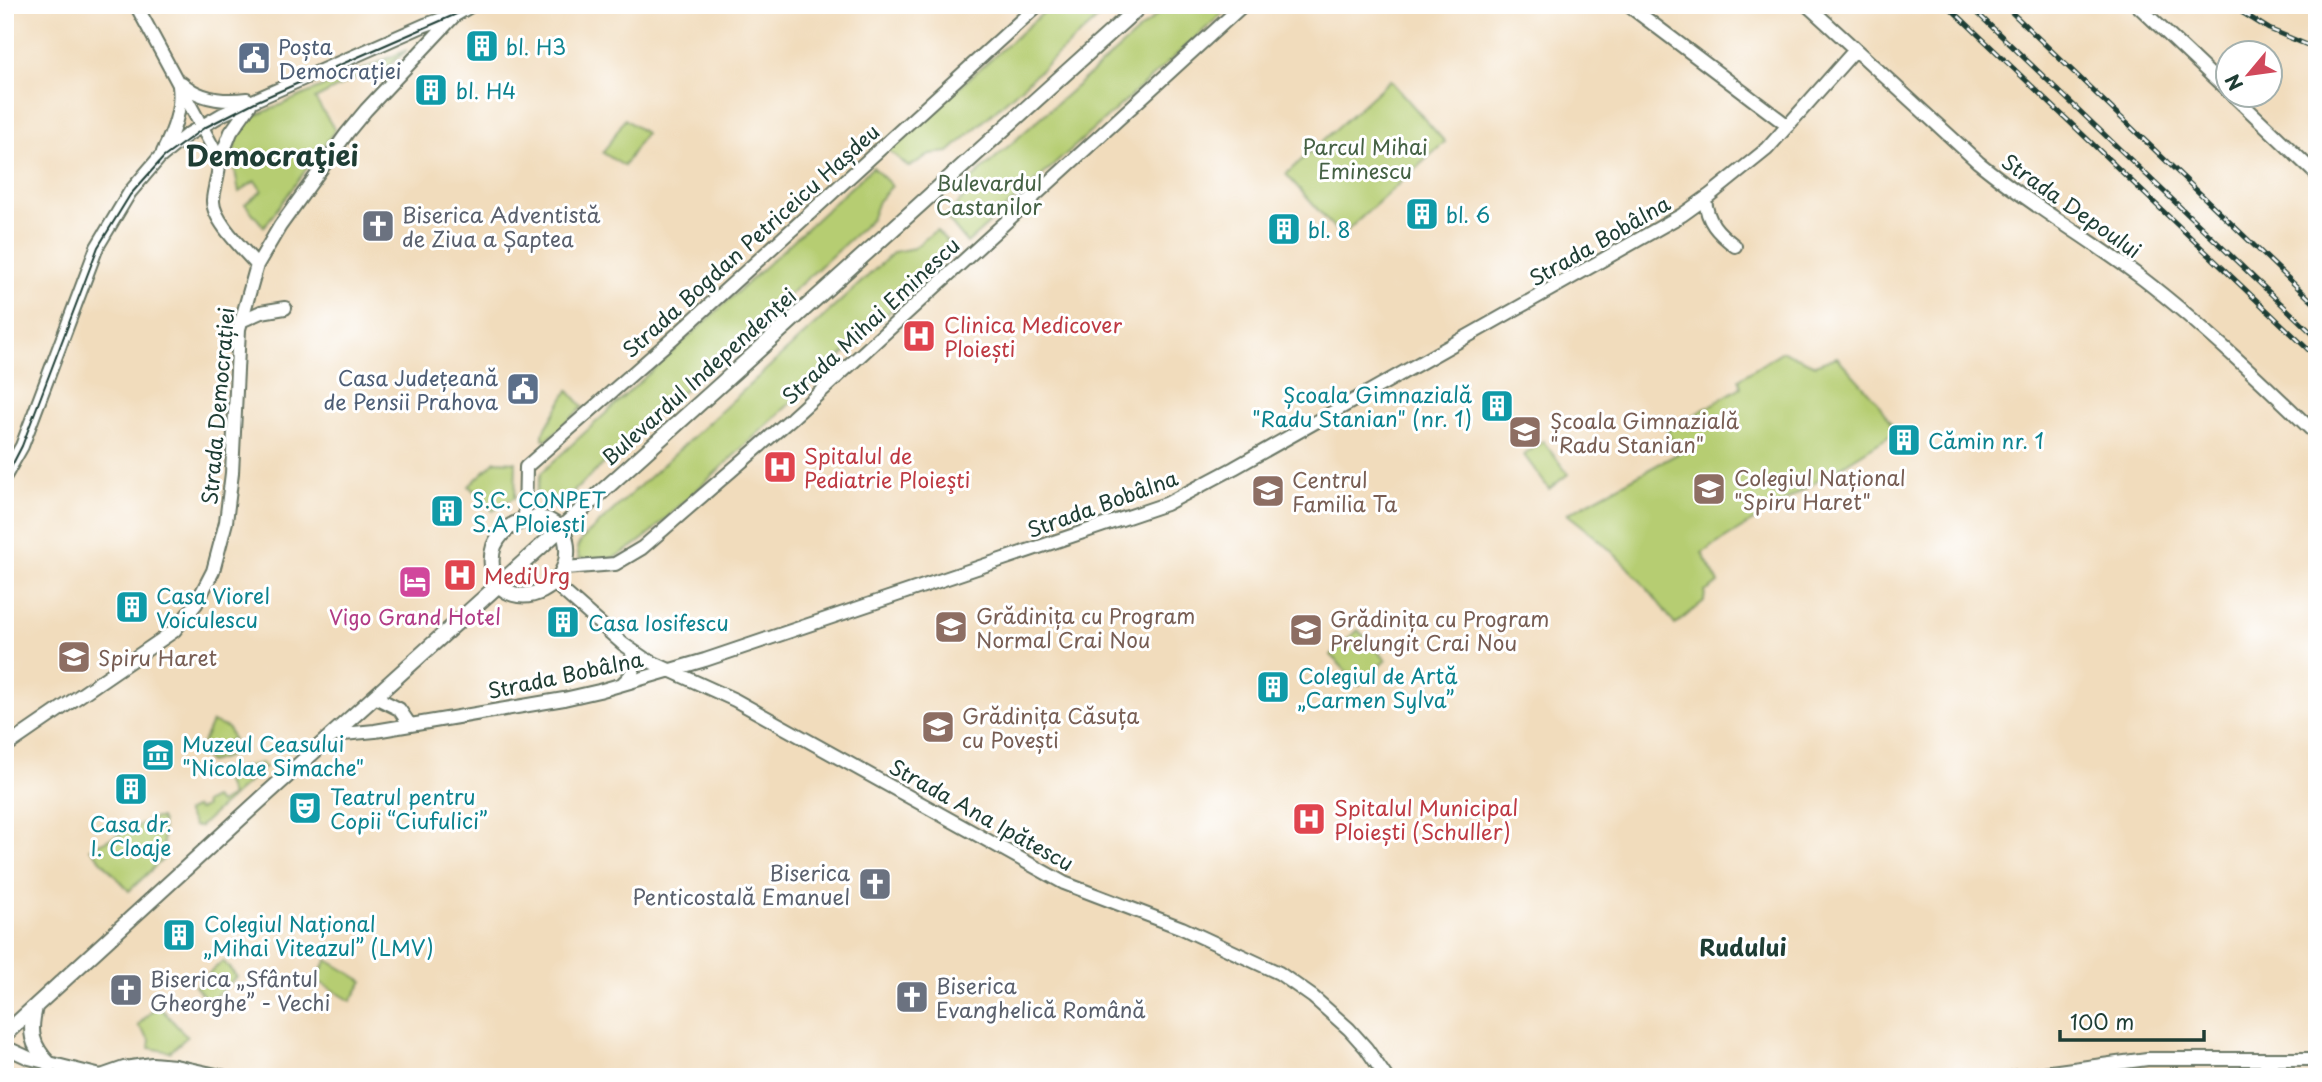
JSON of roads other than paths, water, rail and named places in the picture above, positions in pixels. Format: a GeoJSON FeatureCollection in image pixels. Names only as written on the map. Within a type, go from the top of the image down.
{"type":"FeatureCollection","features":[{"type":"Feature","properties":{"kind":"main road"},"geometry":{"type":"LineString","coordinates":[[136,5],[202,125],[219,162]]}},
{"type":"Feature","properties":{"kind":"main road","name":"Strada Democrației"},"geometry":{"type":"LineString","coordinates":[[159,159],[202,125],[257,97],[472,5]]}},
{"type":"Feature","properties":{"kind":"main road","name":"Strada Bogdan Petriceicu Hașdeu"},"geometry":{"type":"LineString","coordinates":[[524,519],[526,467],[672,339],[1038,5]]}},
{"type":"Feature","properties":{"kind":"main road","name":"Bulevardul Independenței"},"geometry":{"type":"LineString","coordinates":[[5,1034],[1140,5]]}},
{"type":"Feature","properties":{"kind":"main road","name":"Strada Mihai Eminescu"},"geometry":{"type":"LineString","coordinates":[[565,568],[615,564],[642,548],[792,418],[1243,5]]}},
{"type":"Feature","properties":{"kind":"main road"},"geometry":{"type":"LineString","coordinates":[[1628,5],[1788,126]]}},
{"type":"Feature","properties":{"kind":"main road","name":"Strada Depoului"},"geometry":{"type":"LineString","coordinates":[[1807,5],[1991,173],[2108,252],[2180,310],[2317,435]]}},
{"type":"Feature","properties":{"kind":"main road"},"geometry":{"type":"LineString","coordinates":[[2137,5],[2214,78]]}},
{"type":"Feature","properties":{"kind":"main road","name":"Strada Democrației"},"geometry":{"type":"LineString","coordinates":[[5,747],[174,631],[197,604],[213,570],[226,522],[232,473],[241,321],[257,265],[280,226],[353,125],[456,10]]}},
{"type":"Feature","properties":{"kind":"main road","name":"Strada Bobâlna"},"geometry":{"type":"LineString","coordinates":[[333,735],[375,731],[564,699],[622,684],[1174,500],[1629,245],[1705,199],[1767,149],[1855,50]]}},
{"type":"Feature","properties":{"kind":"main road"},"geometry":{"type":"LineString","coordinates":[[177,79],[191,90],[216,99],[257,97]]}},
{"type":"Feature","properties":{"kind":"main road"},"geometry":{"type":"LineString","coordinates":[[5,476],[22,446],[97,247],[130,192],[159,159],[172,134],[179,108],[177,79]]}},
{"type":"Feature","properties":{"kind":"main road"},"geometry":{"type":"LineString","coordinates":[[257,97],[237,121],[227,139],[219,162],[213,198],[221,223],[257,265]]}},
{"type":"Feature","properties":{"kind":"main road"},"geometry":{"type":"LineString","coordinates":[[2246,108],[2317,175]]}},
{"type":"Feature","properties":{"kind":"main road"},"geometry":{"type":"LineString","coordinates":[[1705,199],[1711,223],[1720,235],[1735,246]]}},
{"type":"Feature","properties":{"kind":"main road"},"geometry":{"type":"LineString","coordinates":[[241,321],[261,312],[285,308]]}},
{"type":"Feature","properties":{"kind":"main road"},"geometry":{"type":"LineString","coordinates":[[524,519],[548,520],[562,528],[568,545],[565,568],[554,583],[538,593],[528,595],[514,594],[500,586],[492,570],[492,551],[504,531],[524,519]]}},
{"type":"Feature","properties":{"kind":"main road","name":"Strada Ana Ipătescu"},"geometry":{"type":"LineString","coordinates":[[554,583],[631,650],[736,700],[1064,883],[1182,928],[1279,973],[1314,997],[1349,1029],[1386,1077]]}},
{"type":"Feature","properties":{"kind":"main road"},"geometry":{"type":"LineString","coordinates":[[622,684],[631,677],[634,669],[635,661],[631,650]]}},
{"type":"Feature","properties":{"kind":"main road"},"geometry":{"type":"LineString","coordinates":[[375,697],[391,704],[410,724]]}},
{"type":"Feature","properties":{"kind":"main road"},"geometry":{"type":"LineString","coordinates":[[35,1007],[31,1033],[37,1048],[49,1063]]}},
{"type":"Feature","properties":{"kind":"main road"},"geometry":{"type":"LineString","coordinates":[[5,1047],[49,1063],[103,1076],[142,1065],[226,1077]]}},
{"type":"Feature","properties":{"kind":"main road"},"geometry":{"type":"LineString","coordinates":[[2014,1077],[2162,1058],[2317,1059]]}},
{"type":"Feature","properties":{"kind":"tram line"},"geometry":{"type":"LineString","coordinates":[[5,479],[22,446],[98,247],[130,195],[164,157],[204,128],[255,102],[477,5]]}},
{"type":"Feature","properties":{"kind":"railway"},"geometry":{"type":"LineString","coordinates":[[1947,5],[2317,358]]}},
{"type":"Feature","properties":{"kind":"railway"},"geometry":{"type":"LineString","coordinates":[[1969,5],[2317,338]]}},
{"type":"Feature","properties":{"kind":"railway"},"geometry":{"type":"LineString","coordinates":[[2004,5],[2317,306]]}},
{"type":"Feature","properties":{"kind":"railway"},"geometry":{"type":"LineString","coordinates":[[2230,5],[2269,29],[2317,49]]}},
{"type":"Feature","properties":{"kind":"place","name":"bl. H3"},"geometry":{"type":"Point","coordinates":[482,46]}},
{"type":"Feature","properties":{"kind":"place","name":"Poșta Democrației"},"geometry":{"type":"Point","coordinates":[254,58]}},
{"type":"Feature","properties":{"kind":"place","name":"bl. H4"},"geometry":{"type":"Point","coordinates":[431,90]}},
{"type":"Feature","properties":{"kind":"place","name":"bl. 6"},"geometry":{"type":"Point","coordinates":[1422,214]}},
{"type":"Feature","properties":{"kind":"place","name":"Biserica Adventistă de Ziua a Șaptea"},"geometry":{"type":"Point","coordinates":[378,226]}},
{"type":"Feature","properties":{"kind":"place","name":"bl. 8"},"geometry":{"type":"Point","coordinates":[1284,229]}},
{"type":"Feature","properties":{"kind":"place","name":"Clinica Medicover Ploiești"},"geometry":{"type":"Point","coordinates":[919,336]}},
{"type":"Feature","properties":{"kind":"place","name":"Casa Județeană de Pensii Prahova"},"geometry":{"type":"Point","coordinates":[523,389]}},
{"type":"Feature","properties":{"kind":"place","name":"Școala Gimnazială \"Radu Stanian\" (nr. 1)"},"geometry":{"type":"Point","coordinates":[1497,406]}},
{"type":"Feature","properties":{"kind":"place","name":"Școala Gimnazială \"Radu Stanian\""},"geometry":{"type":"Point","coordinates":[1525,432]}},
{"type":"Feature","properties":{"kind":"place","name":"Cămin nr. 1"},"geometry":{"type":"Point","coordinates":[1904,440]}},
{"type":"Feature","properties":{"kind":"place","name":"Spitalul de Pediatrie Ploieşti"},"geometry":{"type":"Point","coordinates":[780,467]}},
{"type":"Feature","properties":{"kind":"place","name":"Colegiul Național \"Spiru Haret\""},"geometry":{"type":"Point","coordinates":[1709,489]}},
{"type":"Feature","properties":{"kind":"place","name":"Centrul Familia Ta"},"geometry":{"type":"Point","coordinates":[1268,491]}},
{"type":"Feature","properties":{"kind":"place","name":"S.C. CONPET S.A Ploiești"},"geometry":{"type":"Point","coordinates":[447,511]}},
{"type":"Feature","properties":{"kind":"place","name":"MediUrg"},"geometry":{"type":"Point","coordinates":[460,575]}},
{"type":"Feature","properties":{"kind":"place","name":"Vigo Grand Hotel"},"geometry":{"type":"Point","coordinates":[415,582]}},
{"type":"Feature","properties":{"kind":"place","name":"Casa Viorel Voiculescu"},"geometry":{"type":"Point","coordinates":[132,607]}},
{"type":"Feature","properties":{"kind":"place","name":"Casa Iosifescu"},"geometry":{"type":"Point","coordinates":[563,622]}},
{"type":"Feature","properties":{"kind":"place","name":"Grădinița cu Program Normal Crai Nou"},"geometry":{"type":"Point","coordinates":[951,627]}},
{"type":"Feature","properties":{"kind":"place","name":"Grădinița cu Program Prelungit Crai Nou"},"geometry":{"type":"Point","coordinates":[1306,630]}},
{"type":"Feature","properties":{"kind":"place","name":"Spiru Haret"},"geometry":{"type":"Point","coordinates":[74,657]}},
{"type":"Feature","properties":{"kind":"place","name":"Colegiul de Artă „Carmen Sylva”"},"geometry":{"type":"Point","coordinates":[1273,687]}},
{"type":"Feature","properties":{"kind":"place","name":"Grădinița Căsuța cu Povești"},"geometry":{"type":"Point","coordinates":[938,727]}},
{"type":"Feature","properties":{"kind":"place","name":"Muzeul Ceasului \"Nicolae Simache\""},"geometry":{"type":"Point","coordinates":[158,755]}},
{"type":"Feature","properties":{"kind":"place","name":"Casa dr. I. Cloaje"},"geometry":{"type":"Point","coordinates":[131,789]}},
{"type":"Feature","properties":{"kind":"place","name":"Teatrul pentru Copii “Ciufulici”"},"geometry":{"type":"Point","coordinates":[305,808]}},
{"type":"Feature","properties":{"kind":"place","name":"Spitalul Municipal Ploiești (Schuller)"},"geometry":{"type":"Point","coordinates":[1309,819]}},
{"type":"Feature","properties":{"kind":"place","name":"Biserica Penticostală Emanuel"},"geometry":{"type":"Point","coordinates":[875,884]}},
{"type":"Feature","properties":{"kind":"place","name":"Colegiul Național „Mihai Viteazul” (LMV)"},"geometry":{"type":"Point","coordinates":[179,935]}},
{"type":"Feature","properties":{"kind":"place","name":"Biserica „Sfântul Gheorghe” - Vechi"},"geometry":{"type":"Point","coordinates":[126,990]}},
{"type":"Feature","properties":{"kind":"place","name":"Biserica Evanghelică Română"},"geometry":{"type":"Point","coordinates":[912,997]}},
{"type":"Feature","properties":{"kind":"district","name":"Democraţiei"},"geometry":{"type":"Point","coordinates":[272,154]}},
{"type":"Feature","properties":{"kind":"district","name":"Rudului"},"geometry":{"type":"Point","coordinates":[1743,946]}},
{"type":"Feature","properties":{"kind":"park label","name":"Parcul Mihai Eminescu"},"geometry":{"type":"Point","coordinates":[1365,158]}},
{"type":"Feature","properties":{"kind":"park label","name":"Bulevardul Castanilor"},"geometry":{"type":"Point","coordinates":[989,194]}}]}
